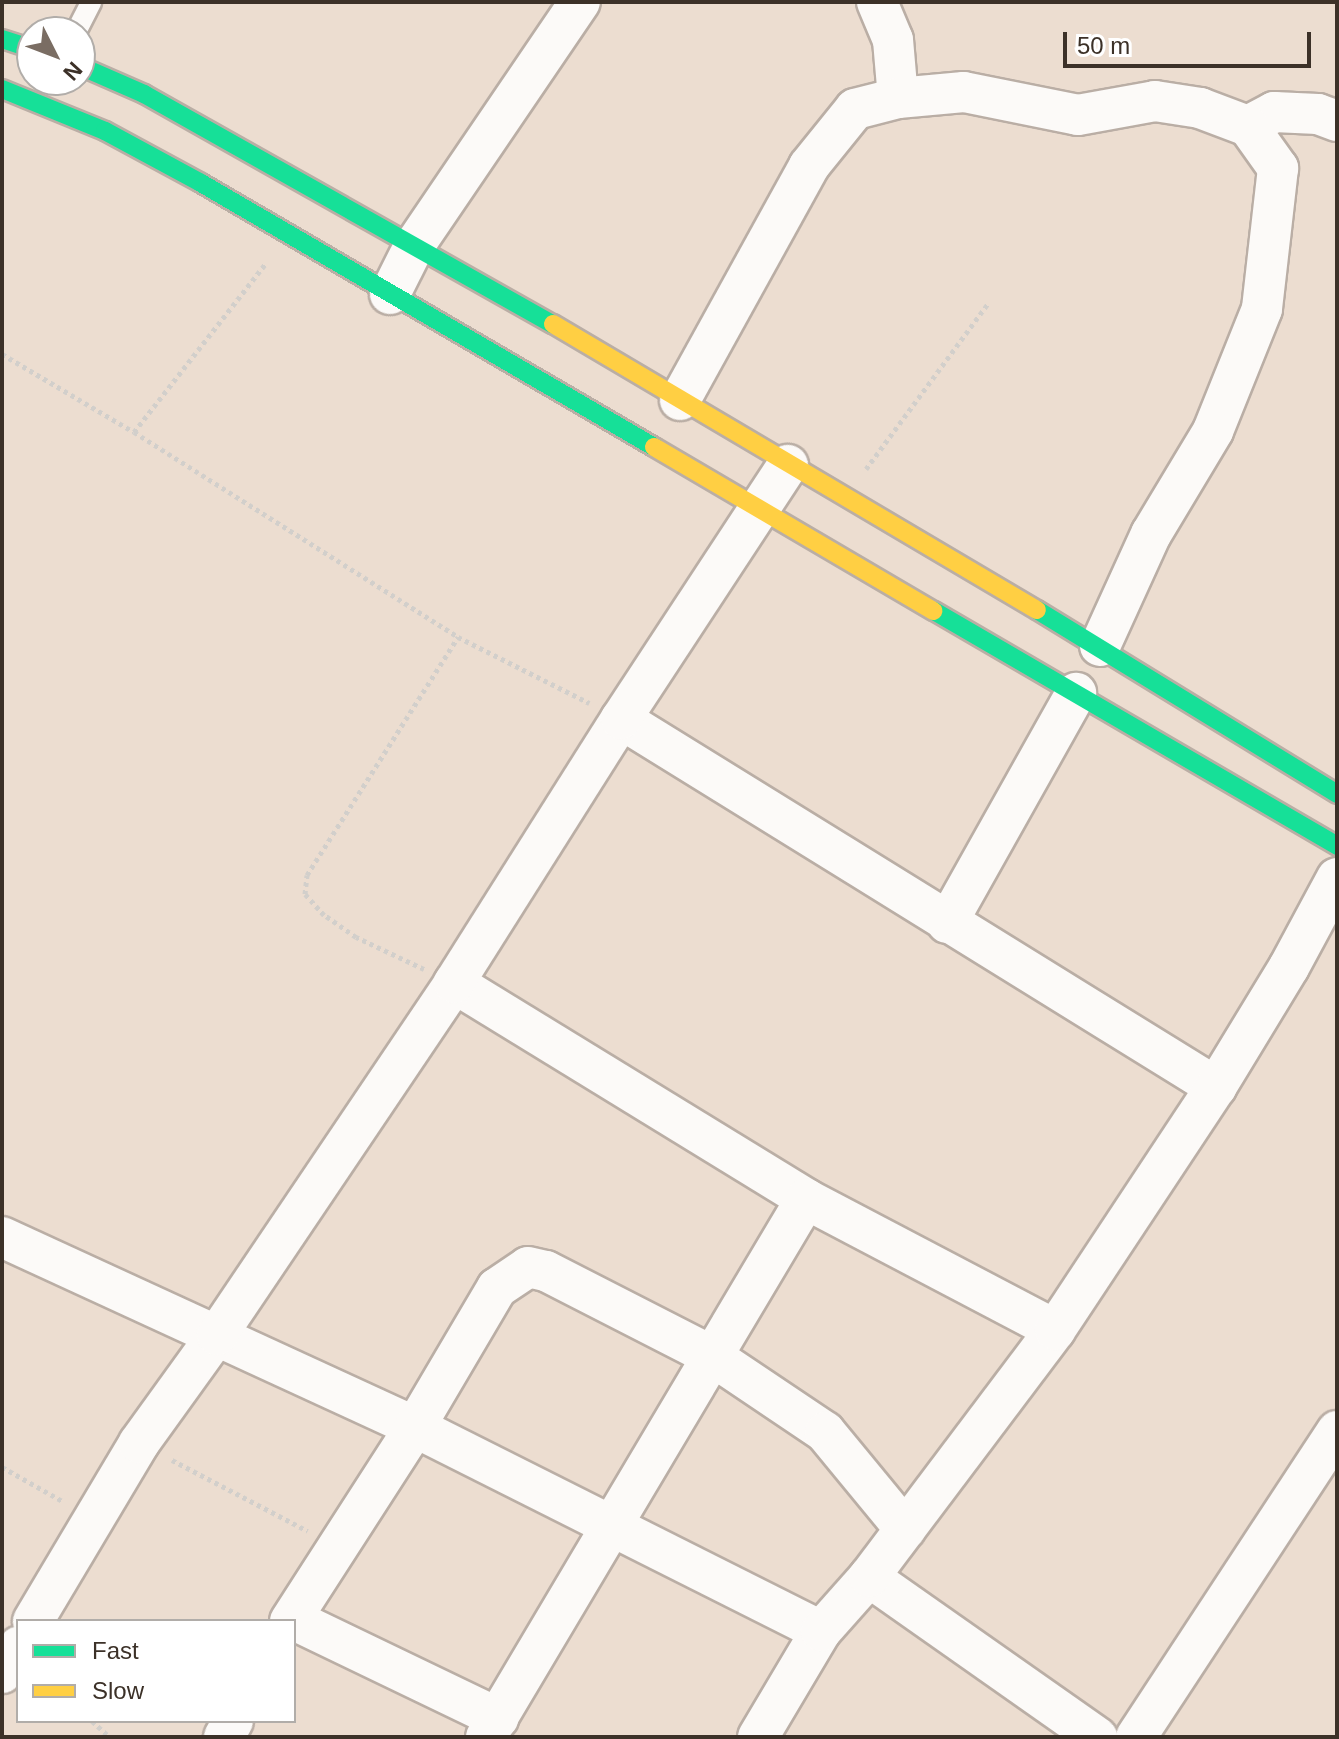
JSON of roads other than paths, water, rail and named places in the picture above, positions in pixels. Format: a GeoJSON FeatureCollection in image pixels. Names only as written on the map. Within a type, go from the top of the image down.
{"type":"FeatureCollection","features":[{"type":"Feature","properties":{"kind":"main road"},"geometry":{"type":"LineString","coordinates":[[96,73],[144,94],[414,246],[582,349],[680,400],[844,499],[1100,646],[1337,794]]}},
{"type":"Feature","properties":{"kind":"main road"},"geometry":{"type":"LineString","coordinates":[[2,89],[105,131],[390,294],[562,384],[761,509],[1337,846]]}},
{"type":"Feature","properties":{"kind":"street"},"geometry":{"type":"LineString","coordinates":[[390,294],[414,246],[580,2]]}},
{"type":"Feature","properties":{"kind":"street"},"geometry":{"type":"LineString","coordinates":[[877,2],[893,40],[898,98]]}},
{"type":"Feature","properties":{"kind":"street"},"geometry":{"type":"LineString","coordinates":[[680,400],[809,166],[855,109],[898,98],[964,92],[1078,115],[1155,101],[1200,108],[1248,126],[1278,168],[1262,309],[1213,431],[1151,534],[1100,646]]}},
{"type":"Feature","properties":{"kind":"street"},"geometry":{"type":"LineString","coordinates":[[1248,126],[1274,112],[1318,114],[1337,121]]}},
{"type":"Feature","properties":{"kind":"street"},"geometry":{"type":"LineString","coordinates":[[34,1619],[139,1443],[217,1335],[454,983],[621,719],[788,465]]}},
{"type":"Feature","properties":{"kind":"street"},"geometry":{"type":"LineString","coordinates":[[947,923],[1076,693]]}},
{"type":"Feature","properties":{"kind":"street"},"geometry":{"type":"LineString","coordinates":[[621,719],[1216,1087]]}},
{"type":"Feature","properties":{"kind":"street"},"geometry":{"type":"LineString","coordinates":[[758,1737],[821,1631],[869,1577],[1055,1330],[1216,1087],[1289,967],[1337,878]]}},
{"type":"Feature","properties":{"kind":"street"},"geometry":{"type":"LineString","coordinates":[[454,983],[806,1199],[1055,1330]]}},
{"type":"Feature","properties":{"kind":"street"},"geometry":{"type":"LineString","coordinates":[[296,1623],[492,1728],[610,1524],[806,1199]]}},
{"type":"Feature","properties":{"kind":"street"},"geometry":{"type":"LineString","coordinates":[[2,1237],[415,1427],[821,1631]]}},
{"type":"Feature","properties":{"kind":"street"},"geometry":{"type":"LineString","coordinates":[[292,1619],[415,1427],[497,1288],[528,1267],[546,1271],[712,1356],[825,1432],[905,1529]]}},
{"type":"Feature","properties":{"kind":"street"},"geometry":{"type":"LineString","coordinates":[[1136,1737],[1337,1431]]}},
{"type":"Feature","properties":{"kind":"street"},"geometry":{"type":"LineString","coordinates":[[869,1577],[1097,1737]]}},
{"type":"Feature","properties":{"kind":"street"},"geometry":{"type":"LineString","coordinates":[[2,1673],[16,1650]]}}]}
